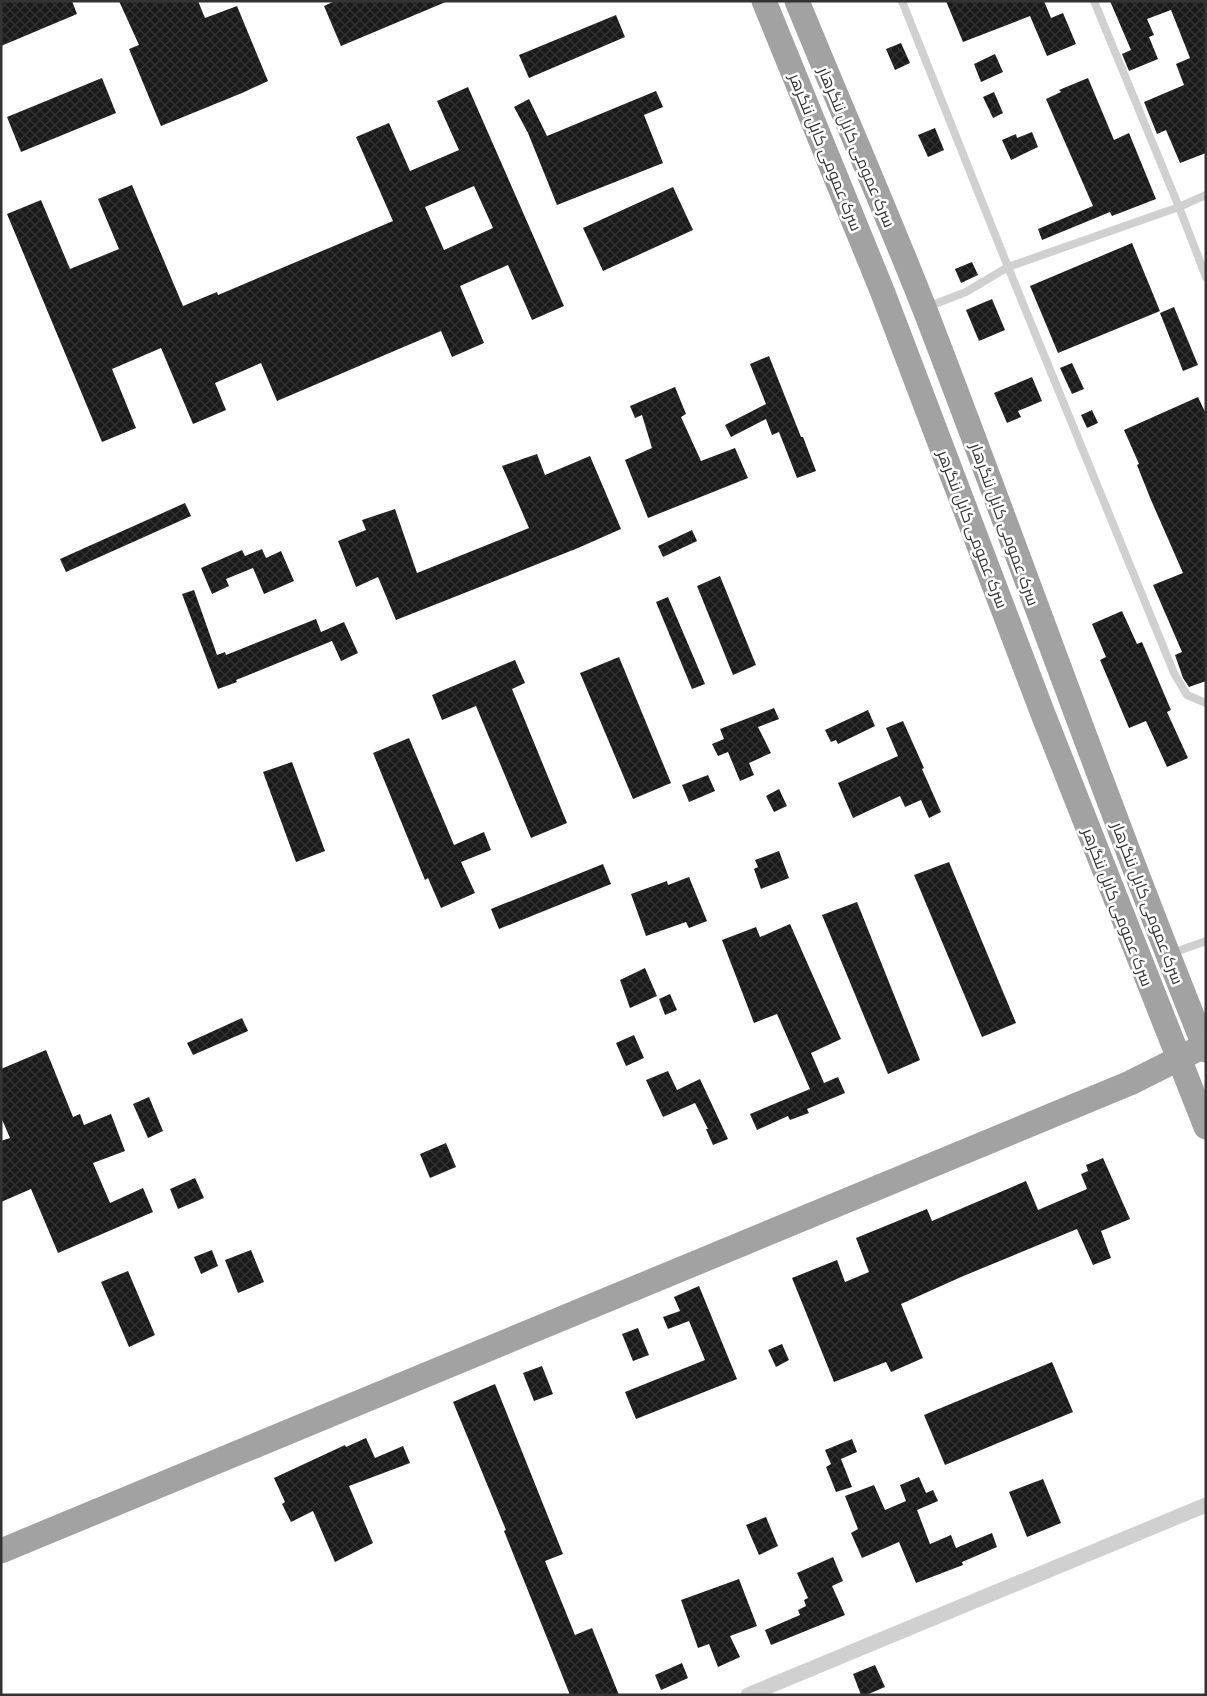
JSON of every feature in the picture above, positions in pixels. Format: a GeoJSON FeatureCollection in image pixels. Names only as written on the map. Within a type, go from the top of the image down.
{"type":"FeatureCollection","features":[{"type":"Feature","properties":{"kind":"highway","name":"سرک عمومی کابل ننگرهر"},"geometry":{"type":"LineString","coordinates":[[764,1],[883,293],[1043,714],[1178,1058]]}},
{"type":"Feature","properties":{"kind":"highway","name":"سرک عمومی کابل ننگرهار"},"geometry":{"type":"LineString","coordinates":[[797,1],[924,308],[1079,724],[1205,1048]]}},
{"type":"Feature","properties":{"kind":"highway"},"geometry":{"type":"LineString","coordinates":[[1,1551],[1121,1086],[1178,1058],[1205,1048]]}},
{"type":"Feature","properties":{"kind":"highway"},"geometry":{"type":"LineString","coordinates":[[1178,1058],[1206,1127]]}},
{"type":"Feature","properties":{"kind":"street"},"geometry":{"type":"LineString","coordinates":[[748,1695],[1206,1505]]}},
{"type":"Feature","properties":{"kind":"lane"},"geometry":{"type":"LineString","coordinates":[[902,1],[1008,267],[1174,673],[1187,695],[1206,703]]}},
{"type":"Feature","properties":{"kind":"lane"},"geometry":{"type":"LineString","coordinates":[[1094,1],[1206,277]]}},
{"type":"Feature","properties":{"kind":"lane"},"geometry":{"type":"LineString","coordinates":[[924,308],[966,292],[1008,267],[1206,196]]}},
{"type":"Feature","properties":{"kind":"lane"},"geometry":{"type":"LineString","coordinates":[[1168,955],[1206,942]]}},
{"type":"Feature","properties":{"kind":"building"},"geometry":{"type":"Polygon","coordinates":[[[1,1],[72,1],[77,14],[1,46],[1,1]]]}},
{"type":"Feature","properties":{"kind":"building"},"geometry":{"type":"Polygon","coordinates":[[[119,1],[198,1],[205,18],[237,6],[268,81],[161,126],[129,49],[139,45],[119,1]]]}},
{"type":"Feature","properties":{"kind":"building"},"geometry":{"type":"Polygon","coordinates":[[[335,1],[448,1],[341,46],[324,6],[335,1]]]}},
{"type":"Feature","properties":{"kind":"building"},"geometry":{"type":"Polygon","coordinates":[[[946,1],[1044,1],[1051,18],[1063,13],[1076,44],[1047,56],[1030,16],[963,42],[946,1]]]}},
{"type":"Feature","properties":{"kind":"building"},"geometry":{"type":"Polygon","coordinates":[[[1110,1],[1206,1],[1206,153],[1180,163],[1166,130],[1157,134],[1144,102],[1184,85],[1176,64],[1190,58],[1171,10],[1147,19],[1154,35],[1149,37],[1158,59],[1129,71],[1122,54],[1131,50],[1110,1]]]}},
{"type":"Feature","properties":{"kind":"building"},"geometry":{"type":"Polygon","coordinates":[[[616,15],[625,37],[529,78],[519,55],[616,15]]]}},
{"type":"Feature","properties":{"kind":"building"},"geometry":{"type":"Polygon","coordinates":[[[901,43],[910,63],[895,70],[886,49],[901,43]]]}},
{"type":"Feature","properties":{"kind":"building"},"geometry":{"type":"Polygon","coordinates":[[[995,54],[1003,72],[981,82],[974,64],[995,54]]]}},
{"type":"Feature","properties":{"kind":"building"},"geometry":{"type":"Polygon","coordinates":[[[102,78],[116,113],[21,152],[7,117],[102,78]]]}},
{"type":"Feature","properties":{"kind":"building"},"geometry":{"type":"Polygon","coordinates":[[[1088,78],[1114,140],[1129,133],[1156,199],[1112,216],[1110,212],[1042,240],[1038,229],[1093,206],[1046,99],[1061,92],[1059,90],[1088,78]]]}},
{"type":"Feature","properties":{"kind":"building"},"geometry":{"type":"Polygon","coordinates":[[[468,87],[564,306],[532,320],[508,265],[460,286],[484,343],[452,357],[441,331],[277,401],[261,363],[215,383],[226,410],[193,424],[161,348],[112,369],[136,428],[102,442],[7,214],[41,200],[70,269],[119,249],[98,199],[132,185],[183,306],[217,292],[218,295],[393,221],[356,137],[389,123],[410,171],[459,150],[437,101],[468,87]],[[474,186],[425,207],[444,250],[493,228],[474,186]]]}},
{"type":"Feature","properties":{"kind":"building"},"geometry":{"type":"Polygon","coordinates":[[[656,91],[663,107],[644,115],[663,163],[557,205],[528,133],[514,107],[529,99],[547,136],[656,91]]]}},
{"type":"Feature","properties":{"kind":"building"},"geometry":{"type":"Polygon","coordinates":[[[994,92],[1003,113],[993,118],[983,97],[994,92]]]}},
{"type":"Feature","properties":{"kind":"building"},"geometry":{"type":"Polygon","coordinates":[[[935,128],[944,150],[928,157],[918,135],[935,128]]]}},
{"type":"Feature","properties":{"kind":"building"},"geometry":{"type":"Polygon","coordinates":[[[1032,132],[1038,147],[1011,160],[1002,140],[1016,134],[1017,138],[1032,132]]]}},
{"type":"Feature","properties":{"kind":"building"},"geometry":{"type":"Polygon","coordinates":[[[673,187],[693,230],[603,271],[583,228],[673,187]]]}},
{"type":"Feature","properties":{"kind":"building"},"geometry":{"type":"Polygon","coordinates":[[[1132,243],[1160,311],[1058,353],[1030,286],[1132,243]]]}},
{"type":"Feature","properties":{"kind":"building"},"geometry":{"type":"Polygon","coordinates":[[[972,262],[978,275],[961,283],[955,269],[972,262]]]}},
{"type":"Feature","properties":{"kind":"building"},"geometry":{"type":"Polygon","coordinates":[[[992,299],[1005,330],[979,341],[966,310],[992,299]]]}},
{"type":"Feature","properties":{"kind":"building"},"geometry":{"type":"Polygon","coordinates":[[[1174,307],[1198,365],[1183,371],[1160,313],[1174,307]]]}},
{"type":"Feature","properties":{"kind":"building"},"geometry":{"type":"Polygon","coordinates":[[[769,356],[816,471],[797,478],[779,432],[772,435],[766,419],[731,437],[725,425],[766,404],[750,364],[769,356]]]}},
{"type":"Feature","properties":{"kind":"building"},"geometry":{"type":"Polygon","coordinates":[[[1072,363],[1084,389],[1072,394],[1060,368],[1072,363]]]}},
{"type":"Feature","properties":{"kind":"building"},"geometry":{"type":"Polygon","coordinates":[[[1032,377],[1042,401],[1018,411],[1021,417],[1007,423],[994,393],[1032,377]]]}},
{"type":"Feature","properties":{"kind":"building"},"geometry":{"type":"Polygon","coordinates":[[[675,387],[686,414],[681,417],[701,461],[735,448],[748,478],[648,518],[625,460],[652,448],[642,415],[635,418],[630,406],[675,387]]]}},
{"type":"Feature","properties":{"kind":"building"},"geometry":{"type":"Polygon","coordinates":[[[1198,397],[1206,414],[1206,681],[1189,687],[1183,678],[1175,655],[1182,652],[1153,585],[1183,573],[1151,500],[1137,465],[1139,464],[1124,430],[1198,397]]]}},
{"type":"Feature","properties":{"kind":"building"},"geometry":{"type":"Polygon","coordinates":[[[1092,410],[1098,423],[1087,428],[1081,415],[1092,410]]]}},
{"type":"Feature","properties":{"kind":"building"},"geometry":{"type":"Polygon","coordinates":[[[537,454],[545,475],[590,456],[621,529],[396,620],[378,577],[356,587],[338,541],[366,530],[362,520],[395,509],[417,573],[529,528],[502,466],[537,454]]]}},
{"type":"Feature","properties":{"kind":"building"},"geometry":{"type":"Polygon","coordinates":[[[185,503],[191,516],[66,572],[60,559],[185,503]]]}},
{"type":"Feature","properties":{"kind":"building"},"geometry":{"type":"Polygon","coordinates":[[[692,530],[697,541],[663,557],[658,546],[692,530]]]}},
{"type":"Feature","properties":{"kind":"building"},"geometry":{"type":"Polygon","coordinates":[[[262,549],[266,558],[281,551],[294,581],[264,594],[253,568],[226,579],[229,586],[212,594],[201,568],[242,550],[245,556],[262,549]]]}},
{"type":"Feature","properties":{"kind":"building"},"geometry":{"type":"Polygon","coordinates":[[[720,576],[756,665],[733,675],[697,586],[720,576]]]}},
{"type":"Feature","properties":{"kind":"building"},"geometry":{"type":"Polygon","coordinates":[[[194,590],[217,655],[225,652],[226,655],[316,619],[321,632],[344,622],[358,653],[341,661],[332,641],[218,689],[182,594],[194,590]]]}},
{"type":"Feature","properties":{"kind":"building"},"geometry":{"type":"Polygon","coordinates":[[[668,597],[705,684],[692,689],[656,602],[668,597]]]}},
{"type":"Feature","properties":{"kind":"building"},"geometry":{"type":"Polygon","coordinates":[[[1122,611],[1137,644],[1142,642],[1171,710],[1167,712],[1188,758],[1167,767],[1146,721],[1129,728],[1100,660],[1106,657],[1092,624],[1122,611]]]}},
{"type":"Feature","properties":{"kind":"building"},"geometry":{"type":"Polygon","coordinates":[[[619,657],[671,783],[633,799],[580,673],[619,657]]]}},
{"type":"Feature","properties":{"kind":"building"},"geometry":{"type":"Polygon","coordinates":[[[515,660],[525,683],[512,689],[567,823],[531,838],[476,706],[442,720],[432,695],[515,660]]]}},
{"type":"Feature","properties":{"kind":"building"},"geometry":{"type":"Polygon","coordinates":[[[774,708],[779,719],[758,727],[771,753],[749,763],[754,775],[740,781],[728,752],[718,756],[712,744],[724,739],[720,729],[774,708]]]}},
{"type":"Feature","properties":{"kind":"building"},"geometry":{"type":"Polygon","coordinates":[[[868,710],[875,726],[838,744],[836,740],[831,742],[825,730],[868,710]]]}},
{"type":"Feature","properties":{"kind":"building"},"geometry":{"type":"Polygon","coordinates":[[[903,721],[941,812],[929,818],[921,800],[905,807],[900,796],[853,818],[838,783],[898,756],[886,728],[903,721]]]}},
{"type":"Feature","properties":{"kind":"building"},"geometry":{"type":"Polygon","coordinates":[[[409,738],[454,845],[484,832],[491,850],[461,862],[475,893],[441,908],[428,878],[425,880],[373,753],[409,738]]]}},
{"type":"Feature","properties":{"kind":"building"},"geometry":{"type":"Polygon","coordinates":[[[292,762],[325,851],[296,862],[263,772],[292,762]]]}},
{"type":"Feature","properties":{"kind":"building"},"geometry":{"type":"Polygon","coordinates":[[[708,775],[715,791],[689,802],[682,785],[708,775]]]}},
{"type":"Feature","properties":{"kind":"building"},"geometry":{"type":"Polygon","coordinates":[[[779,789],[787,806],[774,812],[766,796],[779,789]]]}},
{"type":"Feature","properties":{"kind":"building"},"geometry":{"type":"Polygon","coordinates":[[[779,851],[789,878],[761,889],[754,869],[758,867],[755,860],[779,851]]]}},
{"type":"Feature","properties":{"kind":"building"},"geometry":{"type":"Polygon","coordinates":[[[949,862],[1016,1023],[982,1037],[914,875],[949,862]]]}},
{"type":"Feature","properties":{"kind":"building"},"geometry":{"type":"Polygon","coordinates":[[[603,864],[611,884],[499,929],[491,909],[603,864]]]}},
{"type":"Feature","properties":{"kind":"building"},"geometry":{"type":"Polygon","coordinates":[[[689,877],[707,921],[689,928],[686,922],[646,936],[631,894],[667,881],[668,885],[689,877]]]}},
{"type":"Feature","properties":{"kind":"building"},"geometry":{"type":"Polygon","coordinates":[[[857,902],[920,1060],[888,1074],[822,915],[857,902]]]}},
{"type":"Feature","properties":{"kind":"building"},"geometry":{"type":"Polygon","coordinates":[[[790,924],[841,1039],[811,1053],[824,1083],[838,1077],[845,1093],[807,1109],[809,1113],[790,1120],[788,1116],[757,1130],[750,1114],[810,1089],[777,1014],[754,1023],[722,940],[756,927],[760,937],[790,924]]]}},
{"type":"Feature","properties":{"kind":"building"},"geometry":{"type":"Polygon","coordinates":[[[645,968],[657,996],[630,1008],[620,980],[645,968]]]}},
{"type":"Feature","properties":{"kind":"building"},"geometry":{"type":"Polygon","coordinates":[[[670,994],[677,1010],[665,1015],[659,999],[670,994]]]}},
{"type":"Feature","properties":{"kind":"building"},"geometry":{"type":"Polygon","coordinates":[[[242,1018],[248,1031],[193,1055],[187,1043],[242,1018]]]}},
{"type":"Feature","properties":{"kind":"building"},"geometry":{"type":"Polygon","coordinates":[[[634,1035],[644,1058],[626,1066],[616,1043],[634,1035]]]}},
{"type":"Feature","properties":{"kind":"building"},"geometry":{"type":"Polygon","coordinates":[[[46,1050],[73,1117],[80,1114],[84,1125],[111,1114],[125,1151],[93,1163],[110,1203],[143,1188],[153,1212],[58,1253],[31,1189],[1,1202],[1,1141],[10,1138],[1,1117],[1,1069],[46,1050]]]}},
{"type":"Feature","properties":{"kind":"building"},"geometry":{"type":"Polygon","coordinates":[[[668,1071],[677,1090],[700,1079],[728,1139],[713,1145],[706,1129],[708,1129],[695,1103],[663,1117],[646,1080],[668,1071]]]}},
{"type":"Feature","properties":{"kind":"building"},"geometry":{"type":"Polygon","coordinates":[[[149,1097],[163,1131],[148,1138],[133,1104],[149,1097]]]}},
{"type":"Feature","properties":{"kind":"building"},"geometry":{"type":"Polygon","coordinates":[[[446,1143],[456,1167],[430,1178],[420,1154],[446,1143]]]}},
{"type":"Feature","properties":{"kind":"building"},"geometry":{"type":"Polygon","coordinates":[[[1103,1158],[1130,1219],[1101,1231],[1111,1258],[1093,1265],[1077,1229],[961,1277],[901,1304],[923,1358],[891,1372],[886,1362],[834,1382],[792,1278],[837,1260],[845,1282],[869,1272],[856,1238],[927,1209],[932,1221],[1026,1181],[1038,1210],[1087,1189],[1081,1174],[1088,1171],[1086,1165],[1103,1158]]]}},
{"type":"Feature","properties":{"kind":"building"},"geometry":{"type":"Polygon","coordinates":[[[195,1178],[204,1198],[178,1209],[170,1189],[195,1178]]]}},
{"type":"Feature","properties":{"kind":"building"},"geometry":{"type":"Polygon","coordinates":[[[212,1250],[218,1266],[201,1274],[194,1257],[212,1250]]]}},
{"type":"Feature","properties":{"kind":"building"},"geometry":{"type":"Polygon","coordinates":[[[251,1250],[264,1282],[238,1293],[225,1260],[251,1250]]]}},
{"type":"Feature","properties":{"kind":"building"},"geometry":{"type":"Polygon","coordinates":[[[128,1271],[155,1335],[129,1347],[101,1282],[128,1271]]]}},
{"type":"Feature","properties":{"kind":"building"},"geometry":{"type":"Polygon","coordinates":[[[699,1286],[737,1379],[636,1419],[625,1392],[705,1360],[689,1321],[668,1329],[663,1317],[680,1311],[674,1297],[699,1286]]]}},
{"type":"Feature","properties":{"kind":"building"},"geometry":{"type":"Polygon","coordinates":[[[638,1328],[649,1355],[633,1361],[622,1334],[638,1328]]]}},
{"type":"Feature","properties":{"kind":"building"},"geometry":{"type":"Polygon","coordinates":[[[782,1344],[789,1360],[776,1367],[768,1350],[782,1344]]]}},
{"type":"Feature","properties":{"kind":"building"},"geometry":{"type":"Polygon","coordinates":[[[1052,1362],[1073,1412],[945,1465],[924,1415],[1052,1362]]]}},
{"type":"Feature","properties":{"kind":"building"},"geometry":{"type":"Polygon","coordinates":[[[542,1366],[553,1394],[534,1401],[523,1373],[542,1366]]]}},
{"type":"Feature","properties":{"kind":"building"},"geometry":{"type":"Polygon","coordinates":[[[495,1384],[563,1554],[545,1561],[575,1635],[592,1628],[619,1695],[570,1695],[504,1531],[506,1530],[453,1402],[495,1384]]]}},
{"type":"Feature","properties":{"kind":"building"},"geometry":{"type":"Polygon","coordinates":[[[366,1438],[375,1458],[403,1446],[410,1463],[349,1486],[373,1543],[335,1562],[313,1511],[291,1522],[282,1504],[285,1502],[274,1478],[345,1445],[346,1447],[366,1438]]]}},
{"type":"Feature","properties":{"kind":"building"},"geometry":{"type":"Polygon","coordinates":[[[852,1439],[857,1452],[841,1459],[852,1487],[836,1492],[826,1467],[831,1464],[825,1450],[852,1439]]]}},
{"type":"Feature","properties":{"kind":"building"},"geometry":{"type":"Polygon","coordinates":[[[919,1477],[926,1493],[933,1490],[938,1501],[917,1510],[930,1544],[951,1535],[956,1548],[992,1533],[997,1547],[962,1562],[963,1565],[916,1583],[899,1542],[862,1558],[851,1533],[858,1529],[845,1496],[874,1485],[885,1510],[906,1501],[900,1485],[919,1477]]]}},
{"type":"Feature","properties":{"kind":"building"},"geometry":{"type":"Polygon","coordinates":[[[1043,1479],[1061,1523],[1027,1537],[1009,1492],[1043,1479]]]}},
{"type":"Feature","properties":{"kind":"building"},"geometry":{"type":"Polygon","coordinates":[[[766,1517],[778,1546],[759,1555],[746,1525],[766,1517]]]}},
{"type":"Feature","properties":{"kind":"building"},"geometry":{"type":"Polygon","coordinates":[[[833,1557],[843,1581],[832,1586],[845,1615],[771,1645],[765,1630],[800,1615],[798,1610],[806,1606],[804,1600],[808,1598],[797,1573],[833,1557]]]}},
{"type":"Feature","properties":{"kind":"building"},"geometry":{"type":"Polygon","coordinates":[[[739,1579],[757,1626],[730,1636],[740,1657],[718,1667],[709,1644],[698,1648],[681,1600],[739,1579]]]}},
{"type":"Feature","properties":{"kind":"building"},"geometry":{"type":"Polygon","coordinates":[[[682,1663],[688,1678],[661,1690],[655,1675],[682,1663]]]}},
{"type":"Feature","properties":{"kind":"building"},"geometry":{"type":"Polygon","coordinates":[[[875,1665],[885,1687],[866,1695],[861,1695],[853,1674],[875,1665]]]}}]}
